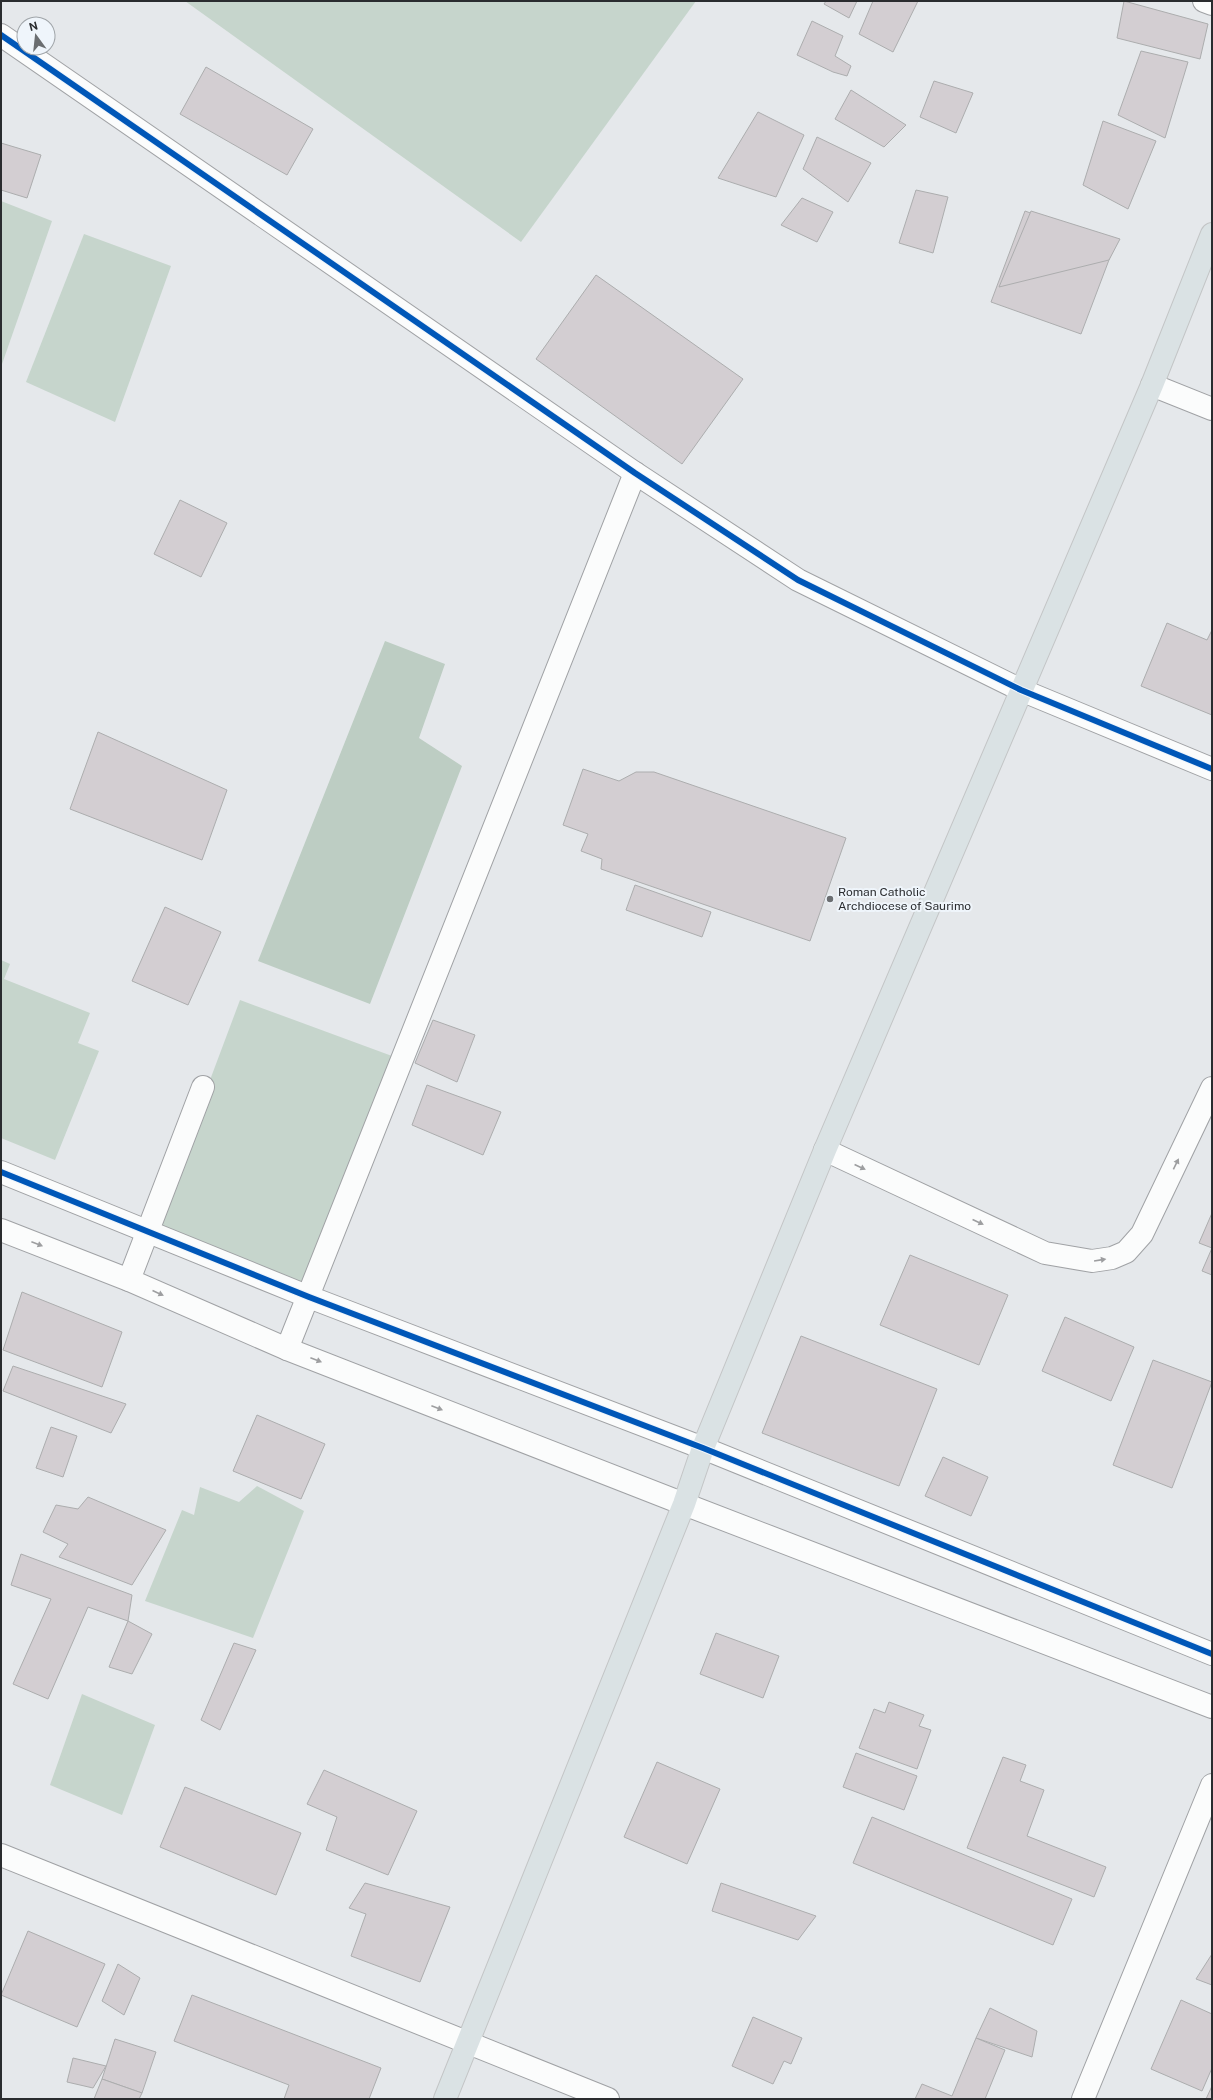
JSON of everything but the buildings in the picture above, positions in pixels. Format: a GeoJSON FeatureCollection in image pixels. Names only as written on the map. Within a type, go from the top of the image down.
{"type":"FeatureCollection","features":[{"type":"Feature","properties":{"kind":"main road"},"geometry":{"type":"LineString","coordinates":[[445,2099],[469,2043],[684,1504],[703,1448],[825,1150],[1152,385],[1212,234]]}},
{"type":"Feature","properties":{"kind":"street"},"geometry":{"type":"LineString","coordinates":[[1204,1],[1212,4]]}},
{"type":"Feature","properties":{"kind":"street"},"geometry":{"type":"LineString","coordinates":[[1,35],[635,473],[798,580],[1021,690],[1212,769]]}},
{"type":"Feature","properties":{"kind":"street"},"geometry":{"type":"LineString","coordinates":[[1152,385],[1212,409]]}},
{"type":"Feature","properties":{"kind":"street"},"geometry":{"type":"LineString","coordinates":[[287,1349],[309,1297],[635,473]]}},
{"type":"Feature","properties":{"kind":"street"},"geometry":{"type":"LineString","coordinates":[[129,1280],[203,1087]]}},
{"type":"Feature","properties":{"kind":"street"},"geometry":{"type":"LineString","coordinates":[[825,1150],[1045,1253],[1092,1261],[1112,1258],[1126,1252],[1142,1234],[1212,1088]]}},
{"type":"Feature","properties":{"kind":"street"},"geometry":{"type":"LineString","coordinates":[[1,1172],[309,1297],[703,1448],[1212,1654]]}},
{"type":"Feature","properties":{"kind":"street"},"geometry":{"type":"LineString","coordinates":[[1,1230],[129,1280],[287,1349],[684,1504],[1212,1707]]}},
{"type":"Feature","properties":{"kind":"street"},"geometry":{"type":"LineString","coordinates":[[1083,2099],[1212,1785]]}},
{"type":"Feature","properties":{"kind":"street"},"geometry":{"type":"LineString","coordinates":[[1,1855],[608,2099]]}},
{"type":"Feature","properties":{"kind":"shaded area"},"geometry":{"type":"Polygon","coordinates":[[[185,1],[696,1],[521,242],[185,1]]]}},
{"type":"Feature","properties":{"kind":"shaded area"},"geometry":{"type":"Polygon","coordinates":[[[1,201],[52,221],[1,367],[1,201]]]}},
{"type":"Feature","properties":{"kind":"shaded area"},"geometry":{"type":"Polygon","coordinates":[[[84,234],[171,266],[115,422],[26,382],[84,234]]]}},
{"type":"Feature","properties":{"kind":"shaded area"},"geometry":{"type":"Polygon","coordinates":[[[385,641],[445,664],[419,738],[462,766],[370,1004],[258,961],[385,641]]]}},
{"type":"Feature","properties":{"kind":"shaded area"},"geometry":{"type":"Polygon","coordinates":[[[1,960],[10,964],[4,979],[90,1013],[78,1043],[99,1051],[55,1160],[1,1138],[1,960]]]}},
{"type":"Feature","properties":{"kind":"shaded area"},"geometry":{"type":"Polygon","coordinates":[[[240,1000],[392,1056],[305,1288],[153,1232],[240,1000]]]}},
{"type":"Feature","properties":{"kind":"shaded area"},"geometry":{"type":"Polygon","coordinates":[[[257,1486],[304,1511],[253,1638],[145,1601],[182,1510],[194,1515],[200,1487],[239,1502],[257,1486]]]}},
{"type":"Feature","properties":{"kind":"shaded area"},"geometry":{"type":"Polygon","coordinates":[[[82,1694],[155,1725],[122,1815],[50,1785],[82,1694]]]}},
{"type":"Feature","properties":{"kind":"cycle path"},"geometry":{"type":"LineString","coordinates":[[1,35],[635,473],[798,580],[1021,690],[1212,769]]}},
{"type":"Feature","properties":{"kind":"cycle path"},"geometry":{"type":"LineString","coordinates":[[1,1172],[309,1297],[703,1448],[1212,1654]]}},
{"type":"Feature","properties":{"kind":"place","name":"Roman Catholic Archdiocese of Saurimo"},"geometry":{"type":"Point","coordinates":[830,899]}}]}
